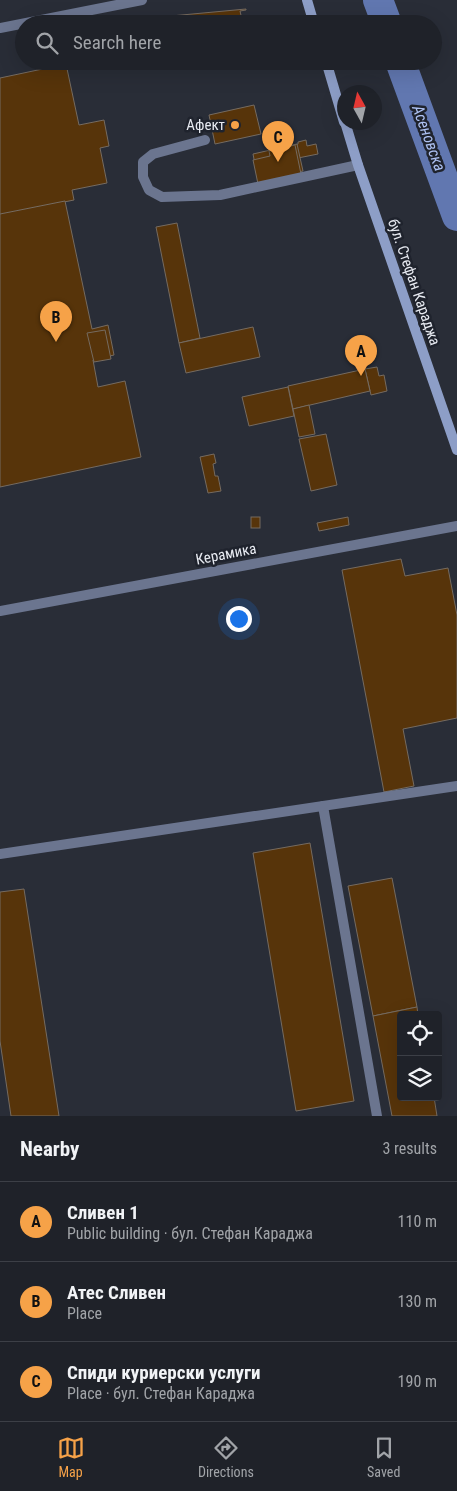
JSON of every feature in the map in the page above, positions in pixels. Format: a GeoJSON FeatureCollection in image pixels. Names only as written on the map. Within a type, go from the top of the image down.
{"type":"FeatureCollection","features":[{"type":"Feature","properties":{"kind":"main road"},"geometry":{"type":"LineString","coordinates":[[307,0],[311,15]]}},
{"type":"Feature","properties":{"kind":"main road","name":"бул. Стефан Караджа"},"geometry":{"type":"LineString","coordinates":[[329,70],[337,96]]}},
{"type":"Feature","properties":{"kind":"main road","name":"бул. Стефан Караджа"},"geometry":{"type":"LineString","coordinates":[[347,130],[457,450]]}},
{"type":"Feature","properties":{"kind":"street"},"geometry":{"type":"LineString","coordinates":[[66,15],[142,0]]}},
{"type":"Feature","properties":{"kind":"street"},"geometry":{"type":"LineString","coordinates":[[0,28],[15,25]]}},
{"type":"Feature","properties":{"kind":"street"},"geometry":{"type":"LineString","coordinates":[[205,140],[153,154],[143,162],[143,177],[149,190],[162,197],[220,195],[358,165]]}},
{"type":"Feature","properties":{"kind":"street","name":"Керамика"},"geometry":{"type":"LineString","coordinates":[[0,611],[457,526]]}},
{"type":"Feature","properties":{"kind":"street"},"geometry":{"type":"LineString","coordinates":[[0,854],[457,786]]}},
{"type":"Feature","properties":{"kind":"street"},"geometry":{"type":"LineString","coordinates":[[323,806],[377,1116]]}},
{"type":"Feature","properties":{"kind":"building"},"geometry":{"type":"Polygon","coordinates":[[[246,9],[240,11],[241,15],[182,15],[246,9]]]}},
{"type":"Feature","properties":{"kind":"building"},"geometry":{"type":"Polygon","coordinates":[[[38,70],[67,70],[79,125],[104,120],[109,146],[100,148],[107,183],[72,190],[74,200],[0,215],[0,78],[38,70]]]}},
{"type":"Feature","properties":{"kind":"building","name":"Афект"},"geometry":{"type":"Polygon","coordinates":[[[254,105],[261,134],[215,144],[209,115],[254,105]]]}},
{"type":"Feature","properties":{"kind":"building"},"geometry":{"type":"Polygon","coordinates":[[[306,140],[307,146],[316,144],[318,154],[298,158],[295,145],[306,140]]]}},
{"type":"Feature","properties":{"kind":"building"},"geometry":{"type":"Polygon","coordinates":[[[297,144],[303,171],[258,180],[253,154],[297,144]]]}},
{"type":"Feature","properties":{"kind":"building"},"geometry":{"type":"Polygon","coordinates":[[[295,145],[301,174],[258,184],[253,160],[270,156],[269,151],[295,145]]]}},
{"type":"Feature","properties":{"kind":"building"},"geometry":{"type":"Polygon","coordinates":[[[65,201],[92,329],[108,325],[114,355],[93,360],[98,387],[125,381],[141,457],[0,487],[0,214],[65,201]]]}},
{"type":"Feature","properties":{"kind":"building"},"geometry":{"type":"Polygon","coordinates":[[[177,223],[200,338],[179,343],[156,227],[177,223]]]}},
{"type":"Feature","properties":{"kind":"building"},"geometry":{"type":"Polygon","coordinates":[[[253,327],[260,357],[186,373],[179,343],[253,327]]]}},
{"type":"Feature","properties":{"kind":"building"},"geometry":{"type":"Polygon","coordinates":[[[105,330],[111,359],[94,362],[87,333],[105,330]]]}},
{"type":"Feature","properties":{"kind":"building"},"geometry":{"type":"Polygon","coordinates":[[[377,367],[379,376],[384,375],[387,391],[371,395],[365,369],[377,367]]]}},
{"type":"Feature","properties":{"kind":"building"},"geometry":{"type":"Polygon","coordinates":[[[365,369],[370,391],[293,409],[288,386],[365,369]]]}},
{"type":"Feature","properties":{"kind":"building"},"geometry":{"type":"Polygon","coordinates":[[[288,387],[294,416],[249,426],[242,397],[288,387]]]}},
{"type":"Feature","properties":{"kind":"building"},"geometry":{"type":"Polygon","coordinates":[[[309,405],[315,434],[299,437],[293,409],[309,405]]]}},
{"type":"Feature","properties":{"kind":"building"},"geometry":{"type":"Polygon","coordinates":[[[326,434],[337,485],[311,491],[299,439],[326,434]]]}},
{"type":"Feature","properties":{"kind":"building"},"geometry":{"type":"Polygon","coordinates":[[[214,454],[216,463],[213,464],[215,476],[218,476],[221,491],[208,493],[200,457],[214,454]]]}},
{"type":"Feature","properties":{"kind":"building"},"geometry":{"type":"Polygon","coordinates":[[[251,517],[260,517],[260,528],[251,528],[251,517]]]}},
{"type":"Feature","properties":{"kind":"building"},"geometry":{"type":"Polygon","coordinates":[[[348,517],[349,525],[319,531],[317,523],[348,517]]]}},
{"type":"Feature","properties":{"kind":"building"},"geometry":{"type":"Polygon","coordinates":[[[401,559],[405,576],[448,568],[457,615],[457,718],[403,729],[414,786],[384,792],[342,570],[401,559]]]}},
{"type":"Feature","properties":{"kind":"building"},"geometry":{"type":"Polygon","coordinates":[[[310,843],[354,1101],[296,1111],[253,853],[310,843]]]}},
{"type":"Feature","properties":{"kind":"building"},"geometry":{"type":"Polygon","coordinates":[[[392,878],[417,1007],[373,1016],[348,886],[392,878]]]}},
{"type":"Feature","properties":{"kind":"building"},"geometry":{"type":"Polygon","coordinates":[[[24,889],[59,1116],[11,1116],[0,1041],[0,892],[24,889]]]}},
{"type":"Feature","properties":{"kind":"building"},"geometry":{"type":"Polygon","coordinates":[[[417,1007],[418,1011],[397,1011],[417,1007]]]}},
{"type":"Feature","properties":{"kind":"building"},"geometry":{"type":"Polygon","coordinates":[[[397,1011],[397,1101],[435,1101],[437,1116],[392,1116],[373,1016],[397,1011]]]}},
{"type":"Feature","properties":{"kind":"waterway","name":"Асеновска"},"geometry":{"type":"LineString","coordinates":[[378,0],[384,15]]}},
{"type":"Feature","properties":{"kind":"waterway","name":"Асеновска"},"geometry":{"type":"LineString","coordinates":[[403,70],[457,216]]}},
{"type":"Feature","properties":{"kind":"place","name":"Афект"},"geometry":{"type":"Point","coordinates":[235,125]}},
{"type":"Feature","properties":{"kind":"place","name":"Спиди куриерски услуги"},"geometry":{"type":"Point","coordinates":[278,162]}},
{"type":"Feature","properties":{"kind":"place","name":"Атес Сливен"},"geometry":{"type":"Point","coordinates":[56,342]}},
{"type":"Feature","properties":{"kind":"place","name":"Сливен 1"},"geometry":{"type":"Point","coordinates":[361,376]}}]}
